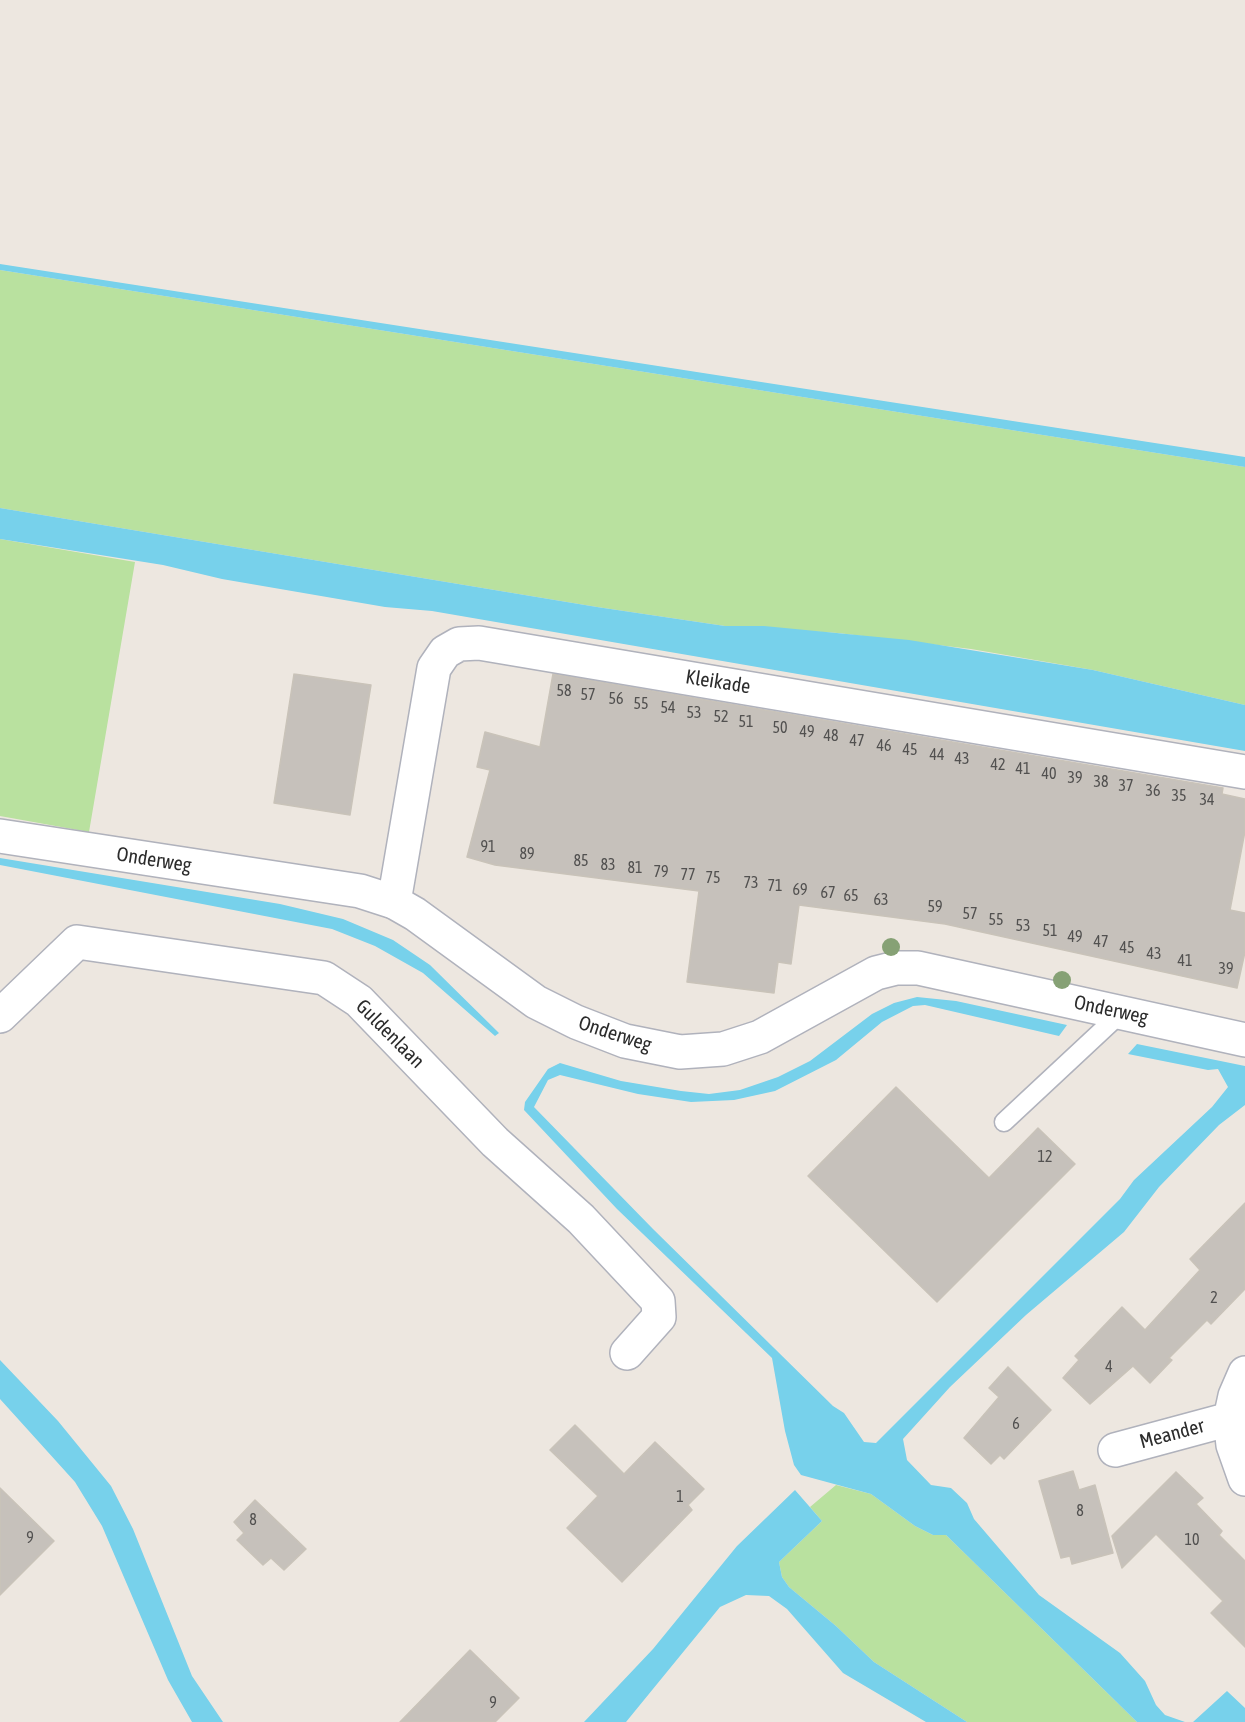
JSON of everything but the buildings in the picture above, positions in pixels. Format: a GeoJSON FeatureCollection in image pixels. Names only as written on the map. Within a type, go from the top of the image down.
{"type":"FeatureCollection","features":[{"type":"Feature","properties":{"kind":"street","name":"Kleikade"},"geometry":{"type":"LineString","coordinates":[[394,902],[434,668],[445,652],[459,644],[479,643],[1245,772]]}},
{"type":"Feature","properties":{"kind":"street","name":"Onderweg"},"geometry":{"type":"LineString","coordinates":[[0,836],[360,891],[394,902],[416,914],[536,1002],[576,1022],[625,1041],[680,1052],[723,1049],[760,1037],[876,973],[896,968],[918,968],[1245,1040]]}},
{"type":"Feature","properties":{"kind":"street","name":"Guldenlaan"},"geometry":{"type":"LineString","coordinates":[[0,1016],[77,942],[324,978],[359,1001],[495,1142],[581,1219],[658,1301],[659,1317],[627,1353]]}},
{"type":"Feature","properties":{"kind":"street","name":"Meander"},"geometry":{"type":"LineString","coordinates":[[1245,1373],[1235,1396],[1230,1419],[1233,1444],[1245,1479]]}},
{"type":"Feature","properties":{"kind":"street","name":"Meander"},"geometry":{"type":"LineString","coordinates":[[1115,1450],[1230,1419]]}},
{"type":"Feature","properties":{"kind":"lane"},"geometry":{"type":"LineString","coordinates":[[1004,1122],[1122,1012]]}},
{"type":"Feature","properties":{"kind":"green space"},"geometry":{"type":"Polygon","coordinates":[[[0,270],[1245,467],[1245,705],[1093,670],[971,649],[838,633],[725,626],[597,607],[0,508],[0,270]]]}},
{"type":"Feature","properties":{"kind":"green space"},"geometry":{"type":"Polygon","coordinates":[[[0,539],[135,562],[89,832],[0,816],[0,539]]]}},
{"type":"Feature","properties":{"kind":"green space"},"geometry":{"type":"Polygon","coordinates":[[[836,1485],[871,1494],[915,1526],[933,1535],[946,1535],[1137,1722],[967,1722],[874,1662],[836,1626],[789,1587],[782,1577],[779,1562],[822,1521],[810,1507],[836,1485]]]}},
{"type":"Feature","properties":{"kind":"water"},"geometry":{"type":"Polygon","coordinates":[[[0,264],[1245,457],[1245,467],[0,270],[0,264]]]}},
{"type":"Feature","properties":{"kind":"water"},"geometry":{"type":"Polygon","coordinates":[[[0,508],[597,607],[725,626],[764,626],[909,640],[1093,670],[1245,705],[1245,751],[432,611],[385,607],[222,579],[163,565],[0,539],[0,508]]]}},
{"type":"Feature","properties":{"kind":"water"},"geometry":{"type":"Polygon","coordinates":[[[0,858],[280,904],[343,919],[393,940],[430,965],[499,1033],[495,1036],[423,973],[375,946],[332,929],[0,865],[0,858]]]}},
{"type":"Feature","properties":{"kind":"water"},"geometry":{"type":"Polygon","coordinates":[[[917,997],[956,1001],[1067,1025],[1059,1036],[925,1005],[913,1006],[882,1022],[836,1060],[775,1091],[734,1100],[691,1102],[638,1094],[560,1075],[548,1080],[534,1107],[653,1229],[833,1406],[844,1413],[864,1442],[876,1443],[1120,1199],[1134,1180],[1212,1107],[1228,1087],[1218,1069],[1208,1070],[1128,1054],[1137,1044],[1245,1066],[1245,1105],[1219,1125],[1159,1187],[1124,1232],[1026,1315],[950,1387],[903,1439],[907,1460],[931,1485],[951,1488],[967,1503],[974,1519],[1039,1595],[1120,1653],[1145,1681],[1156,1705],[1165,1715],[1185,1722],[1137,1722],[946,1535],[933,1535],[915,1526],[871,1494],[801,1475],[794,1465],[785,1431],[772,1358],[617,1209],[524,1110],[525,1102],[548,1069],[560,1063],[621,1081],[681,1091],[709,1094],[740,1090],[778,1077],[810,1061],[872,1014],[894,1003],[917,997]]]}},
{"type":"Feature","properties":{"kind":"water"},"geometry":{"type":"Polygon","coordinates":[[[0,1360],[58,1421],[111,1486],[133,1529],[192,1676],[223,1722],[192,1722],[168,1680],[102,1526],[75,1482],[0,1399],[0,1360]]]}},
{"type":"Feature","properties":{"kind":"water"},"geometry":{"type":"Polygon","coordinates":[[[795,1490],[822,1521],[779,1562],[782,1577],[789,1587],[836,1626],[874,1662],[967,1722],[926,1722],[843,1673],[787,1609],[769,1596],[746,1595],[720,1607],[626,1722],[584,1722],[653,1649],[737,1546],[795,1490]]]}},
{"type":"Feature","properties":{"kind":"water"},"geometry":{"type":"Polygon","coordinates":[[[1227,1691],[1245,1708],[1245,1722],[1193,1722],[1227,1691]]]}}]}
